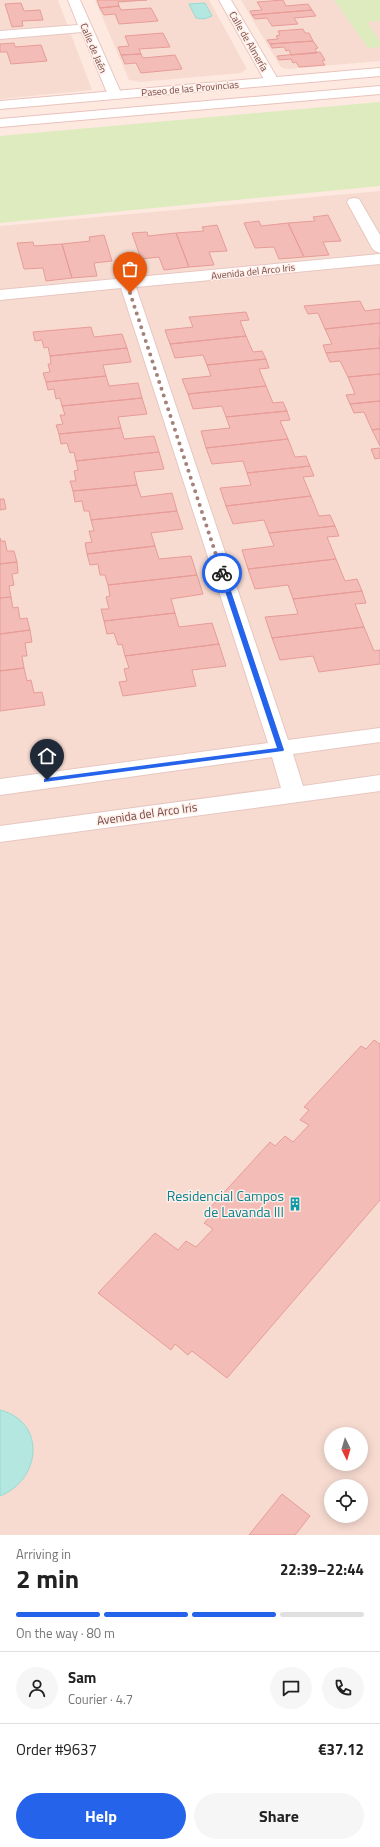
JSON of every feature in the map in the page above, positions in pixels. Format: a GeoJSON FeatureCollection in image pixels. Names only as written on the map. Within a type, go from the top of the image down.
{"type":"FeatureCollection","features":[{"type":"Feature","properties":{"kind":"street","name":"Calle de Jaén"},"geometry":{"type":"LineString","coordinates":[[74,0],[115,95]]}},
{"type":"Feature","properties":{"kind":"street","name":"Calle de Almería"},"geometry":{"type":"LineString","coordinates":[[225,0],[272,81]]}},
{"type":"Feature","properties":{"kind":"street"},"geometry":{"type":"LineString","coordinates":[[0,36],[86,28]]}},
{"type":"Feature","properties":{"kind":"street","name":"Paseo de las Provincias"},"geometry":{"type":"LineString","coordinates":[[0,105],[380,72]]}},
{"type":"Feature","properties":{"kind":"street","name":"Paseo de las Provincias"},"geometry":{"type":"LineString","coordinates":[[0,123],[380,90]]}},
{"type":"Feature","properties":{"kind":"street"},"geometry":{"type":"LineString","coordinates":[[354,202],[380,248]]}},
{"type":"Feature","properties":{"kind":"street","name":"Avenida del Arco Iris"},"geometry":{"type":"LineString","coordinates":[[0,295],[380,259]]}},
{"type":"Feature","properties":{"kind":"street"},"geometry":{"type":"LineString","coordinates":[[127,283],[281,750],[294,794]]}},
{"type":"Feature","properties":{"kind":"street"},"geometry":{"type":"LineString","coordinates":[[0,787],[380,736]]}},
{"type":"Feature","properties":{"kind":"street","name":"Avenida del Arco Iris"},"geometry":{"type":"LineString","coordinates":[[0,834],[380,783]]}},
{"type":"Feature","properties":{"kind":"shaded area"},"geometry":{"type":"Polygon","coordinates":[[[0,0],[58,0],[92,90],[0,99],[0,0]]]}},
{"type":"Feature","properties":{"kind":"shaded area"},"geometry":{"type":"Polygon","coordinates":[[[95,0],[209,0],[247,69],[241,73],[140,82],[129,80],[95,0]]]}},
{"type":"Feature","properties":{"kind":"shaded area"},"geometry":{"type":"Polygon","coordinates":[[[241,0],[380,0],[380,61],[289,69],[283,68],[280,66],[241,0]]]}},
{"type":"Feature","properties":{"kind":"shaded area"},"geometry":{"type":"Polygon","coordinates":[[[380,191],[380,1535],[0,1535],[0,226],[380,191]]]}},
{"type":"Feature","properties":{"kind":"green space"},"geometry":{"type":"Polygon","coordinates":[[[334,0],[380,0],[380,21],[367,22],[380,41],[380,47],[368,48],[334,0]]]}},
{"type":"Feature","properties":{"kind":"green space"},"geometry":{"type":"Polygon","coordinates":[[[380,102],[380,186],[0,223],[0,136],[380,102]]]}},
{"type":"Feature","properties":{"kind":"water"},"geometry":{"type":"Polygon","coordinates":[[[205,3],[212,16],[204,19],[196,18],[189,4],[205,3]]]}},
{"type":"Feature","properties":{"kind":"water"},"geometry":{"type":"Polygon","coordinates":[[[0,1410],[15,1416],[26,1426],[31,1438],[33,1452],[30,1465],[24,1478],[14,1488],[0,1496],[0,1410]]]}},
{"type":"Feature","properties":{"kind":"building"},"geometry":{"type":"Polygon","coordinates":[[[97,0],[147,0],[118,2],[119,6],[100,8],[97,0]]]}},
{"type":"Feature","properties":{"kind":"building"},"geometry":{"type":"Polygon","coordinates":[[[283,0],[286,6],[308,4],[312,10],[252,15],[250,11],[262,10],[257,2],[283,0]]]}},
{"type":"Feature","properties":{"kind":"building"},"geometry":{"type":"Polygon","coordinates":[[[21,3],[24,11],[40,10],[43,20],[22,21],[23,26],[12,27],[5,4],[21,3]]]}},
{"type":"Feature","properties":{"kind":"building"},"geometry":{"type":"Polygon","coordinates":[[[119,6],[121,10],[151,8],[158,21],[119,24],[115,14],[104,15],[100,8],[119,6]]]}},
{"type":"Feature","properties":{"kind":"building"},"geometry":{"type":"Polygon","coordinates":[[[312,10],[316,16],[294,18],[298,24],[272,26],[267,18],[255,19],[252,15],[312,10]]]}},
{"type":"Feature","properties":{"kind":"building"},"geometry":{"type":"Polygon","coordinates":[[[303,29],[305,33],[309,33],[313,41],[270,44],[267,40],[278,39],[276,36],[280,35],[278,31],[303,29]]]}},
{"type":"Feature","properties":{"kind":"building"},"geometry":{"type":"Polygon","coordinates":[[[163,33],[170,47],[139,49],[141,54],[121,55],[118,47],[129,46],[125,36],[163,33]]]}},
{"type":"Feature","properties":{"kind":"building"},"geometry":{"type":"Polygon","coordinates":[[[313,41],[318,48],[315,49],[317,53],[291,55],[289,50],[286,51],[284,47],[272,48],[270,44],[313,41]]]}},
{"type":"Feature","properties":{"kind":"building"},"geometry":{"type":"Polygon","coordinates":[[[14,43],[15,47],[41,45],[47,61],[11,64],[7,52],[0,52],[0,44],[14,43]]]}},
{"type":"Feature","properties":{"kind":"building"},"geometry":{"type":"Polygon","coordinates":[[[320,52],[325,60],[322,61],[325,65],[299,67],[296,62],[293,63],[291,59],[279,60],[277,56],[320,52]]]}},
{"type":"Feature","properties":{"kind":"building"},"geometry":{"type":"Polygon","coordinates":[[[141,54],[143,58],[175,55],[182,69],[141,73],[136,63],[125,64],[121,55],[141,54]]]}},
{"type":"Feature","properties":{"kind":"building"},"geometry":{"type":"Polygon","coordinates":[[[328,215],[341,241],[323,242],[329,255],[304,257],[288,223],[315,221],[313,217],[328,215]]]}},
{"type":"Feature","properties":{"kind":"building"},"geometry":{"type":"Polygon","coordinates":[[[259,221],[261,226],[288,223],[304,257],[279,259],[274,247],[255,248],[244,223],[259,221]]]}},
{"type":"Feature","properties":{"kind":"building"},"geometry":{"type":"Polygon","coordinates":[[[217,225],[227,251],[209,252],[214,265],[189,267],[176,233],[204,231],[202,227],[217,225]]]}},
{"type":"Feature","properties":{"kind":"building"},"geometry":{"type":"Polygon","coordinates":[[[147,232],[148,236],[176,233],[189,267],[164,270],[159,257],[141,259],[132,233],[147,232]]]}},
{"type":"Feature","properties":{"kind":"building"},"geometry":{"type":"Polygon","coordinates":[[[104,235],[112,261],[94,263],[97,276],[72,278],[62,244],[90,241],[89,237],[104,235]]]}},
{"type":"Feature","properties":{"kind":"building"},"geometry":{"type":"Polygon","coordinates":[[[33,242],[34,246],[62,244],[72,278],[46,281],[43,268],[24,269],[17,243],[33,242]]]}},
{"type":"Feature","properties":{"kind":"building"},"geometry":{"type":"Polygon","coordinates":[[[360,301],[365,311],[380,309],[380,323],[325,329],[318,313],[308,314],[304,306],[360,301]]]}},
{"type":"Feature","properties":{"kind":"building"},"geometry":{"type":"Polygon","coordinates":[[[246,312],[249,320],[240,321],[246,336],[170,344],[165,330],[193,327],[189,317],[246,312]]]}},
{"type":"Feature","properties":{"kind":"building"},"geometry":{"type":"Polygon","coordinates":[[[380,323],[380,348],[326,353],[323,345],[332,344],[325,329],[380,323]]]}},
{"type":"Feature","properties":{"kind":"building"},"geometry":{"type":"Polygon","coordinates":[[[91,327],[94,337],[122,334],[127,348],[50,356],[48,347],[44,348],[42,340],[35,341],[33,332],[91,327]]]}},
{"type":"Feature","properties":{"kind":"building"},"geometry":{"type":"Polygon","coordinates":[[[246,336],[253,352],[262,351],[266,359],[207,365],[203,355],[175,358],[170,344],[246,336]]]}},
{"type":"Feature","properties":{"kind":"building"},"geometry":{"type":"Polygon","coordinates":[[[127,348],[131,362],[103,365],[106,376],[46,382],[43,373],[50,372],[48,364],[51,364],[50,356],[127,348]]]}},
{"type":"Feature","properties":{"kind":"building"},"geometry":{"type":"Polygon","coordinates":[[[380,348],[380,374],[348,377],[340,361],[330,362],[326,353],[380,348]]]}},
{"type":"Feature","properties":{"kind":"building"},"geometry":{"type":"Polygon","coordinates":[[[266,359],[269,368],[259,369],[266,386],[188,394],[182,379],[211,376],[207,365],[266,359]]]}},
{"type":"Feature","properties":{"kind":"building"},"geometry":{"type":"Polygon","coordinates":[[[380,374],[380,401],[350,404],[346,395],[355,394],[348,377],[380,374]]]}},
{"type":"Feature","properties":{"kind":"building"},"geometry":{"type":"Polygon","coordinates":[[[106,376],[109,386],[138,383],[142,398],[62,406],[60,398],[56,399],[54,389],[48,390],[46,382],[106,376]]]}},
{"type":"Feature","properties":{"kind":"building"},"geometry":{"type":"Polygon","coordinates":[[[266,386],[273,403],[283,402],[287,411],[226,417],[222,406],[193,409],[188,394],[266,386]]]}},
{"type":"Feature","properties":{"kind":"building"},"geometry":{"type":"Polygon","coordinates":[[[142,398],[147,414],[118,417],[121,428],[59,434],[56,425],[63,424],[60,415],[65,415],[62,406],[142,398]]]}},
{"type":"Feature","properties":{"kind":"building"},"geometry":{"type":"Polygon","coordinates":[[[380,401],[380,429],[372,430],[364,412],[354,413],[350,404],[380,401]]]}},
{"type":"Feature","properties":{"kind":"building"},"geometry":{"type":"Polygon","coordinates":[[[287,411],[290,420],[280,421],[288,439],[206,448],[201,431],[230,428],[226,417],[287,411]]]}},
{"type":"Feature","properties":{"kind":"building"},"geometry":{"type":"Polygon","coordinates":[[[121,428],[124,439],[154,436],[159,452],[76,461],[74,452],[70,453],[67,443],[61,444],[59,434],[121,428]]]}},
{"type":"Feature","properties":{"kind":"building"},"geometry":{"type":"Polygon","coordinates":[[[380,429],[380,446],[372,430],[380,429]]]}},
{"type":"Feature","properties":{"kind":"building"},"geometry":{"type":"Polygon","coordinates":[[[288,439],[295,457],[306,456],[310,466],[247,473],[243,461],[212,464],[206,448],[288,439]]]}},
{"type":"Feature","properties":{"kind":"building"},"geometry":{"type":"Polygon","coordinates":[[[380,448],[380,458],[375,459],[371,449],[380,448]]]}},
{"type":"Feature","properties":{"kind":"building"},"geometry":{"type":"Polygon","coordinates":[[[159,452],[164,469],[134,472],[137,485],[73,491],[70,481],[76,481],[74,471],[78,470],[76,461],[159,452]]]}},
{"type":"Feature","properties":{"kind":"building"},"geometry":{"type":"Polygon","coordinates":[[[310,466],[314,476],[303,477],[311,496],[226,506],[220,488],[251,485],[247,473],[310,466]]]}},
{"type":"Feature","properties":{"kind":"building"},"geometry":{"type":"Polygon","coordinates":[[[137,485],[141,497],[172,493],[177,511],[91,520],[89,511],[84,511],[82,501],[75,502],[73,491],[137,485]]]}},
{"type":"Feature","properties":{"kind":"building"},"geometry":{"type":"Polygon","coordinates":[[[311,496],[319,516],[330,515],[335,526],[269,533],[264,520],[233,524],[226,506],[311,496]]]}},
{"type":"Feature","properties":{"kind":"building"},"geometry":{"type":"Polygon","coordinates":[[[0,499],[4,499],[6,509],[0,510],[0,499]]]}},
{"type":"Feature","properties":{"kind":"building"},"geometry":{"type":"Polygon","coordinates":[[[177,511],[183,529],[151,533],[155,546],[87,554],[85,543],[92,542],[89,531],[94,531],[91,520],[177,511]]]}},
{"type":"Feature","properties":{"kind":"building"},"geometry":{"type":"Polygon","coordinates":[[[335,526],[339,536],[327,537],[336,559],[248,569],[242,550],[274,546],[269,533],[335,526]]]}},
{"type":"Feature","properties":{"kind":"building"},"geometry":{"type":"Polygon","coordinates":[[[0,538],[1,541],[5,541],[7,551],[14,551],[17,562],[0,564],[0,538]]]}},
{"type":"Feature","properties":{"kind":"building"},"geometry":{"type":"Polygon","coordinates":[[[155,546],[159,559],[191,556],[197,575],[108,585],[105,575],[100,575],[98,564],[90,565],[87,554],[155,546]]]}},
{"type":"Feature","properties":{"kind":"building"},"geometry":{"type":"Polygon","coordinates":[[[336,559],[345,581],[357,579],[362,591],[293,599],[288,585],[255,589],[248,569],[336,559]]]}},
{"type":"Feature","properties":{"kind":"building"},"geometry":{"type":"Polygon","coordinates":[[[17,562],[18,573],[12,574],[14,585],[9,586],[11,597],[0,598],[0,564],[17,562]]]}},
{"type":"Feature","properties":{"kind":"building"},"geometry":{"type":"Polygon","coordinates":[[[197,575],[203,594],[171,599],[175,613],[104,621],[101,609],[109,609],[106,597],[110,596],[108,585],[197,575]]]}},
{"type":"Feature","properties":{"kind":"building"},"geometry":{"type":"Polygon","coordinates":[[[362,591],[366,603],[355,604],[364,627],[272,638],[265,617],[298,614],[293,599],[362,591]]]}},
{"type":"Feature","properties":{"kind":"building"},"geometry":{"type":"Polygon","coordinates":[[[11,597],[13,608],[18,607],[20,619],[27,618],[30,630],[0,634],[0,598],[11,597]]]}},
{"type":"Feature","properties":{"kind":"building"},"geometry":{"type":"Polygon","coordinates":[[[175,613],[179,627],[212,623],[219,644],[125,656],[122,644],[118,645],[114,633],[107,634],[104,621],[175,613]]]}},
{"type":"Feature","properties":{"kind":"building"},"geometry":{"type":"Polygon","coordinates":[[[364,627],[374,651],[380,650],[380,664],[319,672],[313,656],[280,660],[272,638],[364,627]]]}},
{"type":"Feature","properties":{"kind":"building"},"geometry":{"type":"Polygon","coordinates":[[[30,630],[32,642],[25,643],[27,656],[22,656],[24,668],[0,671],[0,634],[30,630]]]}},
{"type":"Feature","properties":{"kind":"building"},"geometry":{"type":"Polygon","coordinates":[[[219,644],[226,666],[192,670],[196,686],[123,696],[119,682],[127,681],[124,669],[129,668],[125,656],[219,644]]]}},
{"type":"Feature","properties":{"kind":"building"},"geometry":{"type":"Polygon","coordinates":[[[24,668],[27,681],[31,680],[34,693],[42,692],[45,705],[0,711],[0,671],[24,668]]]}},
{"type":"Feature","properties":{"kind":"building","name":"Residencial Campos de Lavanda III"},"geometry":{"type":"Polygon","coordinates":[[[374,1040],[380,1044],[380,1200],[227,1378],[192,1351],[188,1355],[175,1344],[171,1350],[98,1293],[155,1233],[178,1250],[186,1241],[196,1247],[213,1229],[204,1223],[214,1213],[209,1209],[270,1142],[275,1146],[285,1136],[293,1142],[309,1125],[300,1120],[309,1110],[304,1107],[361,1046],[366,1049],[374,1040]]]}},
{"type":"Feature","properties":{"kind":"building"},"geometry":{"type":"Polygon","coordinates":[[[282,1494],[310,1516],[295,1535],[249,1535],[282,1494]]]}},
{"type":"Feature","properties":{"kind":"way so far"},"geometry":{"type":"LineString","coordinates":[[130,293],[222,573]]}},
{"type":"Feature","properties":{"kind":"place","name":"Residencial Campos de Lavanda III"},"geometry":{"type":"Point","coordinates":[295,1204]}},
{"type":"Feature","properties":{"kind":"route"},"geometry":{"type":"LineString","coordinates":[[47,780],[281,750],[267,712],[222,573]]}}]}
